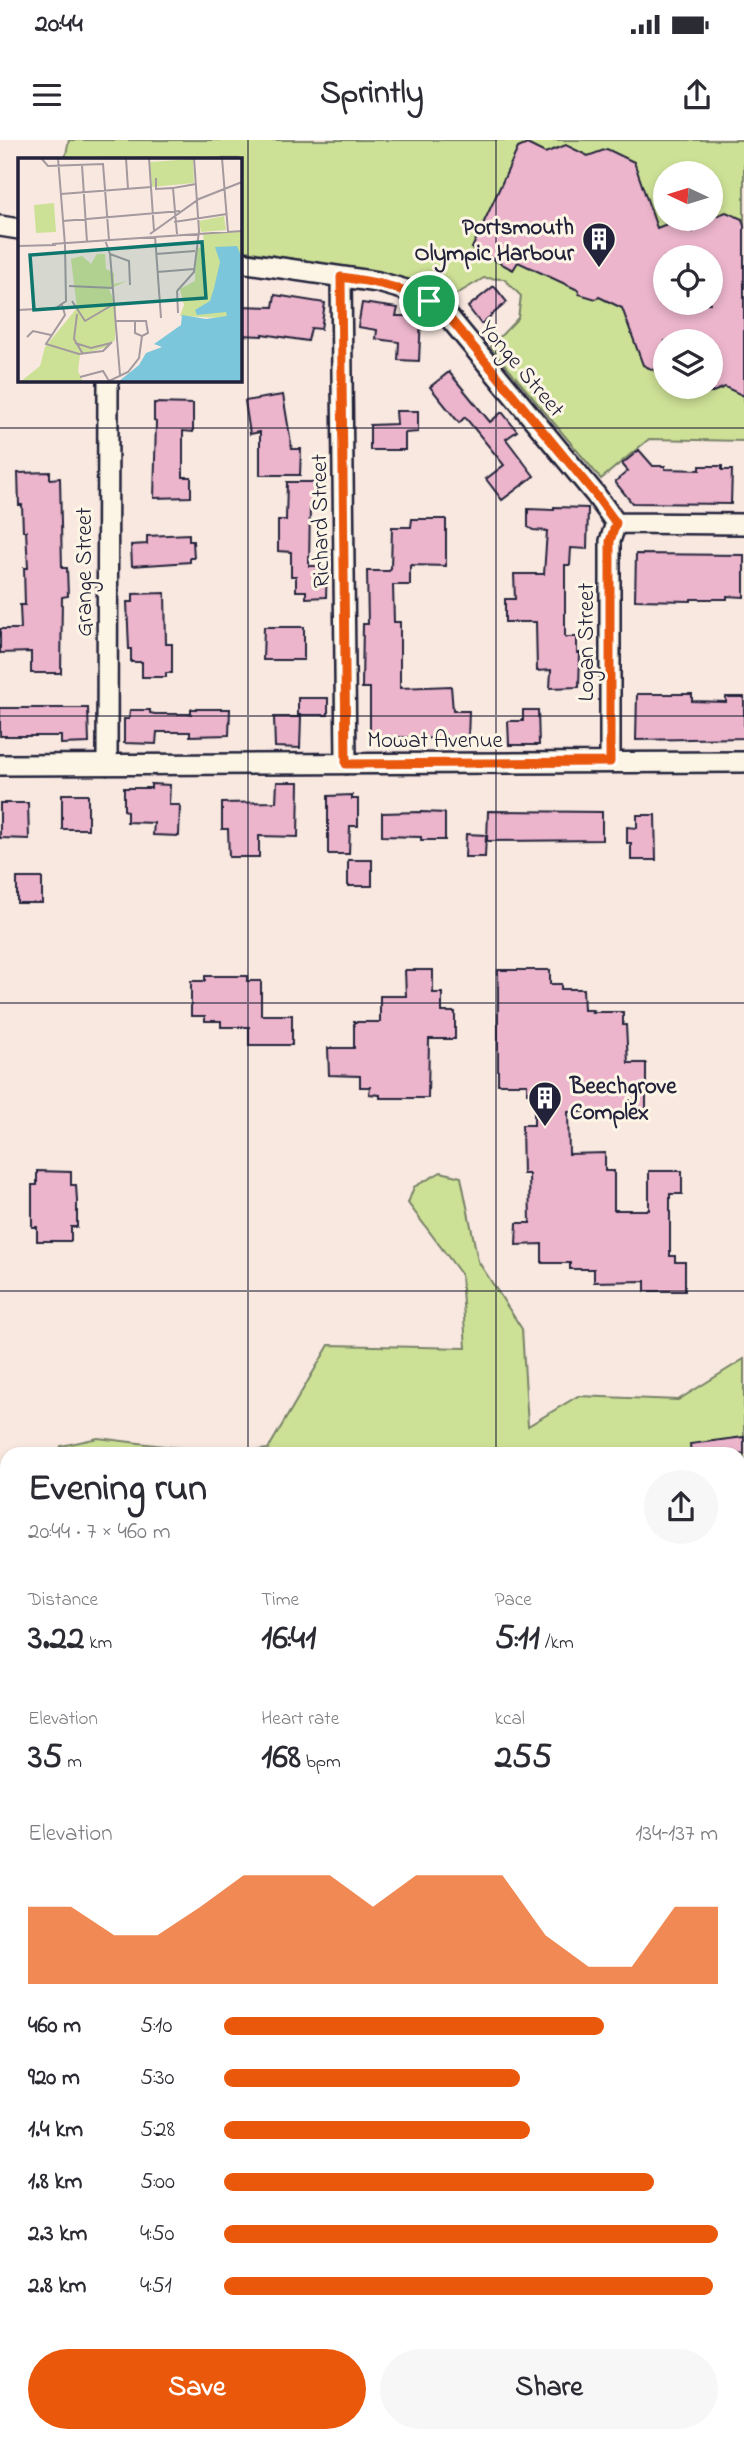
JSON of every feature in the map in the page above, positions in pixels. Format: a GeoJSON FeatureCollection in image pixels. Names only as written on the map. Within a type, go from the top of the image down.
{"type":"FeatureCollection","features":[{"type":"Feature","properties":{"kind":"street"},"geometry":{"type":"LineString","coordinates":[[0,226],[18,229]]}},
{"type":"Feature","properties":{"kind":"street","name":"Yonge Street"},"geometry":{"type":"LineString","coordinates":[[242,262],[378,282],[406,290],[429,301],[447,315],[616,523]]}},
{"type":"Feature","properties":{"kind":"street","name":"Richard Street"},"geometry":{"type":"LineString","coordinates":[[341,277],[346,764]]}},
{"type":"Feature","properties":{"kind":"street","name":"Grange Street"},"geometry":{"type":"LineString","coordinates":[[107,765],[108,382]]}},
{"type":"Feature","properties":{"kind":"street"},"geometry":{"type":"LineString","coordinates":[[616,523],[744,524]]}},
{"type":"Feature","properties":{"kind":"street","name":"Logan Street"},"geometry":{"type":"LineString","coordinates":[[610,762],[610,541],[616,523]]}},
{"type":"Feature","properties":{"kind":"street","name":"Mowat Avenue"},"geometry":{"type":"LineString","coordinates":[[0,765],[744,762]]}},
{"type":"Feature","properties":{"kind":"green space"},"geometry":{"type":"Polygon","coordinates":[[[69,140],[744,140],[744,441],[649,439],[601,479],[490,347],[518,318],[521,296],[504,279],[484,278],[448,299],[414,282],[379,273],[242,250],[242,158],[65,158],[69,140]]]}},
{"type":"Feature","properties":{"kind":"green space"},"geometry":{"type":"Polygon","coordinates":[[[441,1172],[461,1177],[478,1261],[522,1329],[528,1426],[578,1396],[678,1400],[744,1359],[744,1447],[269,1447],[329,1345],[466,1348],[461,1274],[408,1203],[414,1187],[441,1172]]]}},
{"type":"Feature","properties":{"kind":"green space"},"geometry":{"type":"Polygon","coordinates":[[[98,1438],[172,1447],[61,1447],[98,1438]]]}},
{"type":"Feature","properties":{"kind":"building","name":"Portsmouth Olympic Harbour"},"geometry":{"type":"Polygon","coordinates":[[[527,144],[545,153],[566,145],[588,156],[607,149],[634,162],[653,217],[653,231],[723,231],[723,213],[742,219],[744,396],[723,388],[723,329],[653,329],[653,370],[643,365],[622,308],[599,297],[596,299],[579,294],[578,290],[518,262],[513,270],[472,248],[518,148],[527,144]]]}},
{"type":"Feature","properties":{"kind":"building"},"geometry":{"type":"Polygon","coordinates":[[[494,286],[507,302],[481,324],[468,307],[494,286]]]}},
{"type":"Feature","properties":{"kind":"building"},"geometry":{"type":"Polygon","coordinates":[[[275,295],[325,303],[321,329],[311,328],[308,341],[262,334],[242,335],[242,306],[273,307],[275,295]]]}},
{"type":"Feature","properties":{"kind":"building"},"geometry":{"type":"Polygon","coordinates":[[[362,303],[398,308],[396,316],[421,316],[419,361],[398,360],[399,342],[376,339],[377,330],[358,327],[362,303]]]}},
{"type":"Feature","properties":{"kind":"building"},"geometry":{"type":"Polygon","coordinates":[[[449,372],[490,422],[502,412],[517,431],[506,439],[534,476],[502,500],[486,479],[504,465],[465,417],[459,423],[430,387],[449,372]]]}},
{"type":"Feature","properties":{"kind":"building"},"geometry":{"type":"Polygon","coordinates":[[[283,395],[292,449],[301,449],[300,475],[260,475],[260,432],[250,434],[245,401],[283,395]]]}},
{"type":"Feature","properties":{"kind":"building"},"geometry":{"type":"Polygon","coordinates":[[[154,403],[193,404],[193,432],[183,431],[183,477],[191,477],[191,497],[154,498],[154,403]]]}},
{"type":"Feature","properties":{"kind":"building"},"geometry":{"type":"Polygon","coordinates":[[[396,411],[418,411],[418,432],[405,433],[405,450],[370,450],[370,425],[397,424],[396,411]]]}},
{"type":"Feature","properties":{"kind":"building"},"geometry":{"type":"Polygon","coordinates":[[[639,450],[653,466],[665,466],[665,469],[700,470],[700,466],[722,466],[722,470],[732,470],[731,504],[632,503],[615,482],[628,471],[622,464],[639,450]]]}},
{"type":"Feature","properties":{"kind":"building"},"geometry":{"type":"Polygon","coordinates":[[[50,472],[50,479],[60,478],[62,568],[67,568],[68,596],[62,597],[61,673],[31,673],[31,652],[0,653],[0,629],[21,629],[20,605],[25,605],[24,568],[28,568],[26,531],[23,531],[22,505],[19,505],[18,473],[50,472]]]}},
{"type":"Feature","properties":{"kind":"building"},"geometry":{"type":"Polygon","coordinates":[[[287,482],[325,482],[325,507],[310,507],[309,566],[327,566],[326,597],[306,598],[306,591],[296,591],[296,576],[291,576],[291,552],[278,551],[278,520],[286,520],[287,482]]]}},
{"type":"Feature","properties":{"kind":"building"},"geometry":{"type":"Polygon","coordinates":[[[554,507],[588,508],[587,549],[571,548],[570,565],[565,565],[565,637],[577,637],[577,653],[580,653],[579,687],[550,688],[551,670],[537,671],[536,622],[505,622],[505,599],[515,599],[514,574],[544,574],[547,531],[528,527],[528,509],[554,510],[554,507]]]}},
{"type":"Feature","properties":{"kind":"building"},"geometry":{"type":"Polygon","coordinates":[[[412,519],[446,519],[446,566],[410,565],[410,585],[393,585],[394,622],[400,622],[400,688],[451,686],[453,711],[469,711],[468,740],[370,736],[370,688],[362,688],[363,624],[368,624],[367,571],[391,569],[392,527],[411,527],[412,519]]]}},
{"type":"Feature","properties":{"kind":"building"},"geometry":{"type":"Polygon","coordinates":[[[189,534],[189,541],[193,541],[194,558],[190,558],[190,562],[132,566],[131,545],[147,544],[147,536],[189,534]]]}},
{"type":"Feature","properties":{"kind":"building"},"geometry":{"type":"Polygon","coordinates":[[[636,554],[744,555],[744,597],[727,596],[727,599],[691,601],[635,600],[636,554]]]}},
{"type":"Feature","properties":{"kind":"building"},"geometry":{"type":"Polygon","coordinates":[[[165,593],[166,644],[172,644],[172,673],[166,673],[166,677],[142,677],[142,662],[131,662],[127,602],[133,602],[133,594],[165,593]]]}},
{"type":"Feature","properties":{"kind":"building"},"geometry":{"type":"Polygon","coordinates":[[[264,627],[304,627],[304,660],[263,660],[264,627]]]}},
{"type":"Feature","properties":{"kind":"building"},"geometry":{"type":"Polygon","coordinates":[[[637,694],[692,694],[692,701],[726,702],[726,697],[744,697],[744,738],[636,740],[637,694]]]}},
{"type":"Feature","properties":{"kind":"building"},"geometry":{"type":"Polygon","coordinates":[[[298,698],[328,698],[328,715],[298,715],[298,698]]]}},
{"type":"Feature","properties":{"kind":"building"},"geometry":{"type":"Polygon","coordinates":[[[0,708],[88,708],[89,743],[61,744],[61,736],[0,736],[0,708]]]}},
{"type":"Feature","properties":{"kind":"building"},"geometry":{"type":"Polygon","coordinates":[[[191,709],[230,709],[229,735],[190,736],[190,732],[157,732],[156,744],[124,743],[124,719],[129,719],[130,710],[150,710],[150,713],[155,714],[191,714],[191,709]]]}},
{"type":"Feature","properties":{"kind":"building"},"geometry":{"type":"Polygon","coordinates":[[[523,710],[538,710],[539,745],[509,745],[508,721],[523,721],[523,710]]]}},
{"type":"Feature","properties":{"kind":"building"},"geometry":{"type":"Polygon","coordinates":[[[274,717],[301,717],[300,748],[275,747],[274,717]]]}},
{"type":"Feature","properties":{"kind":"building"},"geometry":{"type":"Polygon","coordinates":[[[277,782],[299,782],[298,837],[259,836],[259,857],[229,857],[228,829],[222,829],[222,803],[276,802],[277,782]]]}},
{"type":"Feature","properties":{"kind":"building"},"geometry":{"type":"Polygon","coordinates":[[[151,784],[170,785],[169,805],[180,805],[179,836],[153,835],[154,823],[127,822],[124,788],[151,788],[151,784]]]}},
{"type":"Feature","properties":{"kind":"building"},"geometry":{"type":"Polygon","coordinates":[[[62,794],[88,794],[88,829],[62,829],[62,794]]]}},
{"type":"Feature","properties":{"kind":"building"},"geometry":{"type":"Polygon","coordinates":[[[352,795],[352,799],[358,799],[358,826],[350,826],[349,854],[328,854],[328,796],[352,795]]]}},
{"type":"Feature","properties":{"kind":"building"},"geometry":{"type":"Polygon","coordinates":[[[0,803],[28,803],[29,839],[0,838],[0,803]]]}},
{"type":"Feature","properties":{"kind":"building"},"geometry":{"type":"Polygon","coordinates":[[[488,811],[602,812],[602,840],[487,841],[488,811]]]}},
{"type":"Feature","properties":{"kind":"building"},"geometry":{"type":"Polygon","coordinates":[[[382,813],[445,813],[445,840],[382,836],[382,813]]]}},
{"type":"Feature","properties":{"kind":"building"},"geometry":{"type":"Polygon","coordinates":[[[637,815],[655,815],[656,860],[631,860],[627,827],[637,828],[637,815]]]}},
{"type":"Feature","properties":{"kind":"building"},"geometry":{"type":"Polygon","coordinates":[[[466,834],[486,835],[485,857],[465,857],[466,834]]]}},
{"type":"Feature","properties":{"kind":"building"},"geometry":{"type":"Polygon","coordinates":[[[348,860],[372,860],[372,886],[348,886],[348,860]]]}},
{"type":"Feature","properties":{"kind":"building"},"geometry":{"type":"Polygon","coordinates":[[[17,878],[42,878],[42,903],[17,903],[17,878]]]}},
{"type":"Feature","properties":{"kind":"building"},"geometry":{"type":"Polygon","coordinates":[[[405,970],[433,970],[433,993],[442,993],[442,1012],[455,1012],[455,1039],[429,1039],[428,1098],[380,1098],[380,1095],[369,1094],[370,1087],[360,1087],[360,1076],[329,1075],[328,1048],[354,1048],[354,1022],[380,1022],[380,996],[406,996],[405,970]]]}},
{"type":"Feature","properties":{"kind":"building","name":"Beechgrove Complex"},"geometry":{"type":"Polygon","coordinates":[[[498,970],[550,970],[550,984],[561,984],[561,989],[583,989],[584,1010],[623,1012],[628,1063],[646,1063],[646,1112],[568,1112],[569,1154],[605,1153],[605,1171],[614,1171],[614,1210],[649,1210],[649,1171],[682,1171],[682,1194],[670,1194],[670,1256],[675,1256],[675,1262],[685,1262],[685,1291],[645,1291],[645,1281],[594,1282],[594,1269],[570,1269],[570,1263],[542,1263],[542,1244],[516,1245],[517,1223],[530,1223],[529,1174],[523,1174],[522,1125],[534,1125],[534,1093],[527,1093],[527,1084],[498,1084],[498,970]]]}},
{"type":"Feature","properties":{"kind":"building"},"geometry":{"type":"Polygon","coordinates":[[[205,976],[247,976],[247,981],[261,981],[261,1015],[292,1015],[292,1045],[249,1045],[249,1027],[221,1027],[221,1021],[205,1021],[205,1016],[191,1016],[191,981],[205,981],[205,976]]]}},
{"type":"Feature","properties":{"kind":"building"},"geometry":{"type":"Polygon","coordinates":[[[37,1171],[71,1172],[71,1185],[76,1185],[77,1227],[71,1227],[71,1241],[37,1241],[37,1227],[32,1227],[32,1185],[37,1185],[37,1171]]]}},
{"type":"Feature","properties":{"kind":"building"},"geometry":{"type":"Polygon","coordinates":[[[744,1437],[744,1447],[690,1447],[690,1444],[744,1437]]]}},
{"type":"Feature","properties":{"kind":"place","name":"Portsmouth Olympic Harbour"},"geometry":{"type":"Point","coordinates":[599,269]}},
{"type":"Feature","properties":{"kind":"place","name":"Beechgrove Complex"},"geometry":{"type":"Point","coordinates":[545,1128]}},
{"type":"Feature","properties":{"kind":"route"},"geometry":{"type":"LineString","coordinates":[[341,277],[378,282],[406,290],[429,301],[447,315],[616,523],[610,541],[610,762],[346,764],[341,277]]}}]}
